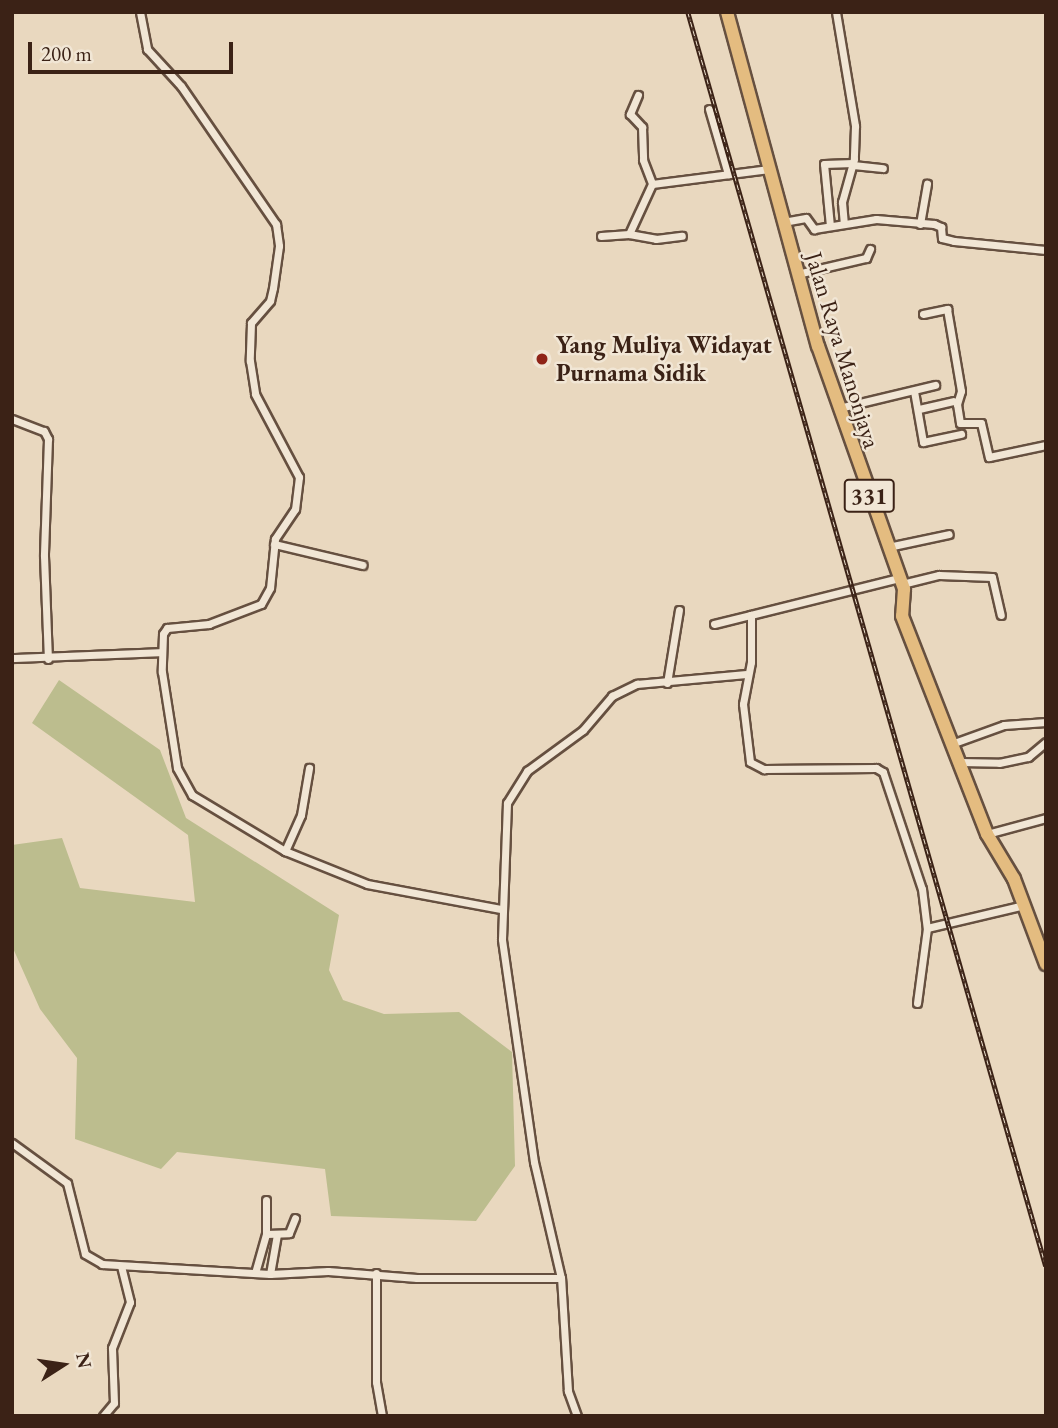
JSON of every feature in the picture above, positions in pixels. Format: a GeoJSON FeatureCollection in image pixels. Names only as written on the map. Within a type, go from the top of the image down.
{"type":"FeatureCollection","features":[{"type":"Feature","properties":{"kind":"main road","name":"Jalan Raya Manonjaya"},"geometry":{"type":"LineString","coordinates":[[727,12],[797,274],[839,408],[906,597],[902,616],[954,743],[987,834],[1039,929],[1046,964]]}},
{"type":"Feature","properties":{"kind":"street"},"geometry":{"type":"LineString","coordinates":[[140,12],[147,49],[181,86],[249,182],[279,234],[270,301],[253,318],[250,340],[255,394],[299,477],[295,510],[284,520],[274,544],[271,588],[261,604],[209,624],[167,628],[161,652],[177,768],[186,790],[285,851],[378,887],[501,909]]}},
{"type":"Feature","properties":{"kind":"street"},"geometry":{"type":"LineString","coordinates":[[836,12],[853,104],[853,164],[842,202],[844,223]]}},
{"type":"Feature","properties":{"kind":"street"},"geometry":{"type":"LineString","coordinates":[[629,234],[652,184],[643,160],[642,127],[630,114],[638,96]]}},
{"type":"Feature","properties":{"kind":"street"},"geometry":{"type":"LineString","coordinates":[[709,109],[728,174]]}},
{"type":"Feature","properties":{"kind":"street"},"geometry":{"type":"LineString","coordinates":[[830,226],[824,164],[883,168]]}},
{"type":"Feature","properties":{"kind":"street"},"geometry":{"type":"LineString","coordinates":[[652,184],[769,169]]}},
{"type":"Feature","properties":{"kind":"street"},"geometry":{"type":"LineString","coordinates":[[920,224],[927,184]]}},
{"type":"Feature","properties":{"kind":"street"},"geometry":{"type":"LineString","coordinates":[[782,222],[806,218],[813,229],[876,219],[940,226],[942,237],[954,242],[1046,250]]}},
{"type":"Feature","properties":{"kind":"street"},"geometry":{"type":"LineString","coordinates":[[601,236],[629,234],[656,239],[682,236]]}},
{"type":"Feature","properties":{"kind":"street"},"geometry":{"type":"LineString","coordinates":[[797,274],[866,258],[870,249]]}},
{"type":"Feature","properties":{"kind":"street"},"geometry":{"type":"LineString","coordinates":[[923,314],[947,309],[961,391],[957,404],[960,423],[981,423],[989,457],[1046,445]]}},
{"type":"Feature","properties":{"kind":"street"},"geometry":{"type":"LineString","coordinates":[[839,408],[935,386]]}},
{"type":"Feature","properties":{"kind":"street"},"geometry":{"type":"LineString","coordinates":[[914,391],[923,442],[961,434]]}},
{"type":"Feature","properties":{"kind":"street"},"geometry":{"type":"LineString","coordinates":[[919,409],[953,401]]}},
{"type":"Feature","properties":{"kind":"street"},"geometry":{"type":"LineString","coordinates":[[12,419],[41,429],[48,439],[44,556],[48,659]]}},
{"type":"Feature","properties":{"kind":"street"},"geometry":{"type":"LineString","coordinates":[[887,547],[949,534]]}},
{"type":"Feature","properties":{"kind":"street"},"geometry":{"type":"LineString","coordinates":[[274,544],[363,565]]}},
{"type":"Feature","properties":{"kind":"street"},"geometry":{"type":"LineString","coordinates":[[714,624],[900,581],[939,575],[992,578],[1001,615]]}},
{"type":"Feature","properties":{"kind":"street"},"geometry":{"type":"LineString","coordinates":[[667,683],[679,610]]}},
{"type":"Feature","properties":{"kind":"street"},"geometry":{"type":"LineString","coordinates":[[751,615],[743,704],[752,766],[771,769],[876,768],[883,772],[924,896],[927,928],[917,1003]]}},
{"type":"Feature","properties":{"kind":"street"},"geometry":{"type":"LineString","coordinates":[[12,659],[161,652]]}},
{"type":"Feature","properties":{"kind":"street"},"geometry":{"type":"LineString","coordinates":[[577,1416],[568,1391],[561,1278],[534,1162],[501,909],[504,818],[520,779],[583,730],[612,696],[637,684],[747,674]]}},
{"type":"Feature","properties":{"kind":"street"},"geometry":{"type":"LineString","coordinates":[[954,743],[1004,725],[1046,722]]}},
{"type":"Feature","properties":{"kind":"street"},"geometry":{"type":"LineString","coordinates":[[960,762],[1002,763],[1028,757],[1046,742]]}},
{"type":"Feature","properties":{"kind":"street"},"geometry":{"type":"LineString","coordinates":[[285,851],[301,814],[309,768]]}},
{"type":"Feature","properties":{"kind":"street"},"geometry":{"type":"LineString","coordinates":[[987,834],[1046,818]]}},
{"type":"Feature","properties":{"kind":"street"},"geometry":{"type":"LineString","coordinates":[[927,928],[1024,905]]}},
{"type":"Feature","properties":{"kind":"street"},"geometry":{"type":"LineString","coordinates":[[12,1143],[67,1183],[85,1254],[94,1262],[121,1267],[270,1274],[376,1273],[417,1278],[561,1278]]}},
{"type":"Feature","properties":{"kind":"street"},"geometry":{"type":"LineString","coordinates":[[255,1273],[266,1234],[266,1200]]}},
{"type":"Feature","properties":{"kind":"street"},"geometry":{"type":"LineString","coordinates":[[266,1234],[277,1235],[291,1231],[295,1218]]}},
{"type":"Feature","properties":{"kind":"street"},"geometry":{"type":"LineString","coordinates":[[270,1274],[277,1235]]}},
{"type":"Feature","properties":{"kind":"street"},"geometry":{"type":"LineString","coordinates":[[103,1416],[114,1403],[112,1348],[130,1301],[121,1267]]}},
{"type":"Feature","properties":{"kind":"street"},"geometry":{"type":"LineString","coordinates":[[376,1273],[376,1382],[382,1416]]}},
{"type":"Feature","properties":{"kind":"green space"},"geometry":{"type":"Polygon","coordinates":[[[59,680],[160,750],[186,818],[339,915],[329,970],[343,1000],[384,1014],[459,1012],[512,1052],[515,1166],[476,1221],[331,1216],[325,1169],[177,1152],[161,1169],[75,1139],[77,1058],[40,1009],[12,946],[12,845],[62,838],[80,888],[195,902],[188,835],[32,723],[59,680]]]}},
{"type":"Feature","properties":{"kind":"railway"},"geometry":{"type":"LineString","coordinates":[[688,12],[1046,1266]]}},
{"type":"Feature","properties":{"kind":"place","name":"Yang Muliya Widayat Purnama Sidik"},"geometry":{"type":"Point","coordinates":[542,359]}}]}
